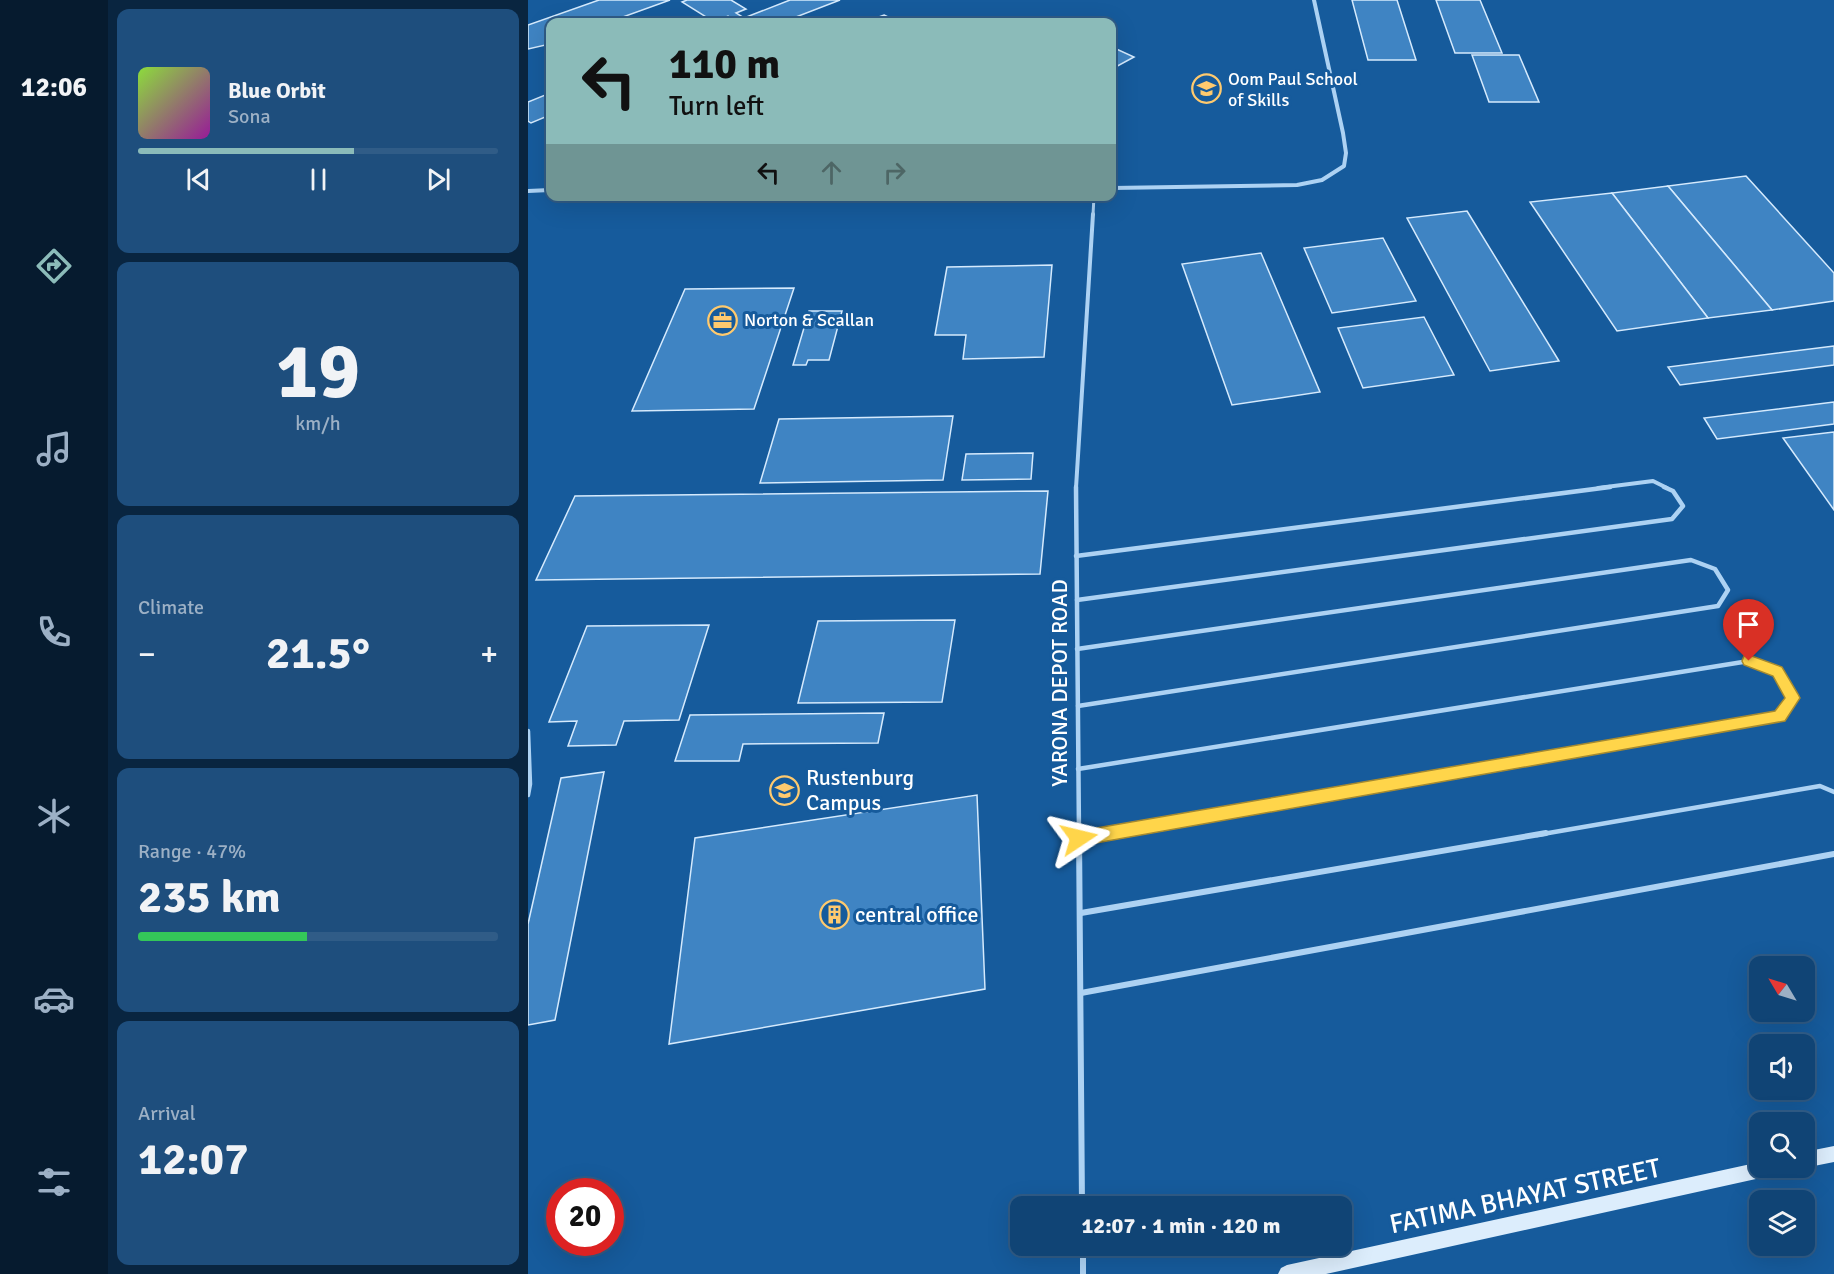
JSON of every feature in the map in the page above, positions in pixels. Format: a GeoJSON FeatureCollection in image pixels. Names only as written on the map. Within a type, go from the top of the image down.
{"type":"FeatureCollection","features":[{"type":"Feature","properties":{"kind":"main road"},"geometry":{"type":"LineString","coordinates":[[1815,1158],[1834,1154]]}},
{"type":"Feature","properties":{"kind":"main road","name":"FATIMA BHAYAT STREET"},"geometry":{"type":"LineString","coordinates":[[1287,1274],[1749,1172]]}},
{"type":"Feature","properties":{"kind":"street"},"geometry":{"type":"LineString","coordinates":[[1116,188],[1259,187],[1318,182],[1332,176],[1344,166],[1346,153],[1343,133],[1314,0]]}},
{"type":"Feature","properties":{"kind":"street"},"geometry":{"type":"LineString","coordinates":[[528,190],[546,190]]}},
{"type":"Feature","properties":{"kind":"lane","name":"YARONA DEPOT ROAD"},"geometry":{"type":"LineString","coordinates":[[1082,1196],[1076,486],[1094,201]]}},
{"type":"Feature","properties":{"kind":"lane"},"geometry":{"type":"LineString","coordinates":[[1076,556],[1653,481],[1673,491],[1683,506],[1672,519],[1077,600]]}},
{"type":"Feature","properties":{"kind":"lane"},"geometry":{"type":"LineString","coordinates":[[1077,649],[1691,560],[1716,569],[1728,590],[1718,606],[1078,706]]}},
{"type":"Feature","properties":{"kind":"lane"},"geometry":{"type":"LineString","coordinates":[[1078,769],[1749,661],[1778,672],[1793,698],[1780,717],[1079,838]]}},
{"type":"Feature","properties":{"kind":"lane"},"geometry":{"type":"LineString","coordinates":[[528,731],[530,784],[528,795]]}},
{"type":"Feature","properties":{"kind":"lane"},"geometry":{"type":"LineString","coordinates":[[1081,912],[1820,786],[1834,792]]}},
{"type":"Feature","properties":{"kind":"lane"},"geometry":{"type":"LineString","coordinates":[[1081,993],[1834,854]]}},
{"type":"Feature","properties":{"kind":"lane"},"geometry":{"type":"LineString","coordinates":[[1083,1256],[1083,1274]]}},
{"type":"Feature","properties":{"kind":"building"},"geometry":{"type":"Polygon","coordinates":[[[599,0],[670,0],[620,18],[548,18],[599,0]]]}},
{"type":"Feature","properties":{"kind":"building"},"geometry":{"type":"Polygon","coordinates":[[[731,0],[746,9],[736,13],[744,18],[728,16],[708,18],[682,2],[731,0]]]}},
{"type":"Feature","properties":{"kind":"building"},"geometry":{"type":"Polygon","coordinates":[[[790,0],[840,0],[793,18],[744,18],[790,0]]]}},
{"type":"Feature","properties":{"kind":"building"},"geometry":{"type":"Polygon","coordinates":[[[1352,0],[1397,0],[1416,60],[1368,60],[1352,0]]]}},
{"type":"Feature","properties":{"kind":"building"},"geometry":{"type":"Polygon","coordinates":[[[1436,0],[1480,0],[1502,53],[1455,53],[1436,0]]]}},
{"type":"Feature","properties":{"kind":"building"},"geometry":{"type":"Polygon","coordinates":[[[546,19],[546,45],[528,49],[528,25],[546,19]]]}},
{"type":"Feature","properties":{"kind":"building"},"geometry":{"type":"Polygon","coordinates":[[[1116,49],[1134,57],[1116,67],[1116,49]]]}},
{"type":"Feature","properties":{"kind":"building"},"geometry":{"type":"Polygon","coordinates":[[[1472,55],[1519,55],[1539,102],[1489,102],[1472,55]]]}},
{"type":"Feature","properties":{"kind":"building"},"geometry":{"type":"Polygon","coordinates":[[[546,95],[546,117],[531,123],[528,121],[528,102],[546,95]]]}},
{"type":"Feature","properties":{"kind":"building"},"geometry":{"type":"Polygon","coordinates":[[[1746,176],[1834,273],[1834,301],[1772,310],[1668,186],[1746,176]]]}},
{"type":"Feature","properties":{"kind":"building"},"geometry":{"type":"Polygon","coordinates":[[[1668,186],[1772,310],[1708,318],[1612,193],[1668,186]]]}},
{"type":"Feature","properties":{"kind":"building"},"geometry":{"type":"Polygon","coordinates":[[[1612,193],[1708,318],[1617,331],[1530,202],[1612,193]]]}},
{"type":"Feature","properties":{"kind":"building"},"geometry":{"type":"Polygon","coordinates":[[[1467,211],[1559,361],[1490,371],[1407,218],[1467,211]]]}},
{"type":"Feature","properties":{"kind":"building"},"geometry":{"type":"Polygon","coordinates":[[[1383,238],[1416,301],[1332,313],[1304,248],[1383,238]]]}},
{"type":"Feature","properties":{"kind":"building"},"geometry":{"type":"Polygon","coordinates":[[[1261,253],[1320,392],[1232,405],[1182,264],[1261,253]]]}},
{"type":"Feature","properties":{"kind":"building"},"geometry":{"type":"Polygon","coordinates":[[[1052,265],[1044,357],[963,359],[966,335],[935,335],[947,267],[1052,265]]]}},
{"type":"Feature","properties":{"kind":"building"},"geometry":{"type":"Polygon","coordinates":[[[794,288],[754,409],[632,411],[685,289],[794,288]]]}},
{"type":"Feature","properties":{"kind":"building"},"geometry":{"type":"Polygon","coordinates":[[[809,311],[842,311],[829,360],[808,360],[806,365],[793,365],[809,311]]]}},
{"type":"Feature","properties":{"kind":"building"},"geometry":{"type":"Polygon","coordinates":[[[1424,317],[1454,375],[1363,388],[1338,328],[1424,317]]]}},
{"type":"Feature","properties":{"kind":"building"},"geometry":{"type":"Polygon","coordinates":[[[1834,346],[1834,365],[1680,385],[1668,367],[1834,346]]]}},
{"type":"Feature","properties":{"kind":"building"},"geometry":{"type":"Polygon","coordinates":[[[1834,402],[1834,424],[1717,439],[1704,418],[1834,402]]]}},
{"type":"Feature","properties":{"kind":"building"},"geometry":{"type":"Polygon","coordinates":[[[953,416],[943,480],[760,483],[779,419],[953,416]]]}},
{"type":"Feature","properties":{"kind":"building"},"geometry":{"type":"Polygon","coordinates":[[[1834,432],[1834,510],[1783,438],[1834,432]]]}},
{"type":"Feature","properties":{"kind":"building"},"geometry":{"type":"Polygon","coordinates":[[[1033,453],[1031,479],[962,480],[966,454],[1033,453]]]}},
{"type":"Feature","properties":{"kind":"building"},"geometry":{"type":"Polygon","coordinates":[[[1048,491],[1040,574],[536,580],[575,496],[1048,491]]]}},
{"type":"Feature","properties":{"kind":"building"},"geometry":{"type":"Polygon","coordinates":[[[955,620],[942,702],[798,703],[818,621],[955,620]]]}},
{"type":"Feature","properties":{"kind":"building"},"geometry":{"type":"Polygon","coordinates":[[[709,625],[679,720],[624,721],[616,745],[568,746],[577,721],[549,722],[587,626],[709,625]]]}},
{"type":"Feature","properties":{"kind":"building"},"geometry":{"type":"Polygon","coordinates":[[[884,713],[878,743],[743,744],[739,761],[675,761],[690,715],[884,713]]]}},
{"type":"Feature","properties":{"kind":"building"},"geometry":{"type":"Polygon","coordinates":[[[604,772],[555,1020],[528,1025],[528,924],[561,778],[604,772]]]}},
{"type":"Feature","properties":{"kind":"building","name":"central office"},"geometry":{"type":"Polygon","coordinates":[[[977,795],[985,989],[669,1044],[695,838],[977,795]]]}},
{"type":"Feature","properties":{"kind":"place","name":"Oom Paul School of Skills"},"geometry":{"type":"Point","coordinates":[1207,89]}},
{"type":"Feature","properties":{"kind":"place","name":"Norton & Scallan"},"geometry":{"type":"Point","coordinates":[723,320]}},
{"type":"Feature","properties":{"kind":"place","name":"Rustenburg Campus"},"geometry":{"type":"Point","coordinates":[785,790]}},
{"type":"Feature","properties":{"kind":"place","name":"central office"},"geometry":{"type":"Point","coordinates":[834,914]}},
{"type":"Feature","properties":{"kind":"route"},"geometry":{"type":"LineString","coordinates":[[1079,838],[1780,717],[1793,698],[1778,672],[1749,661]]}}]}
